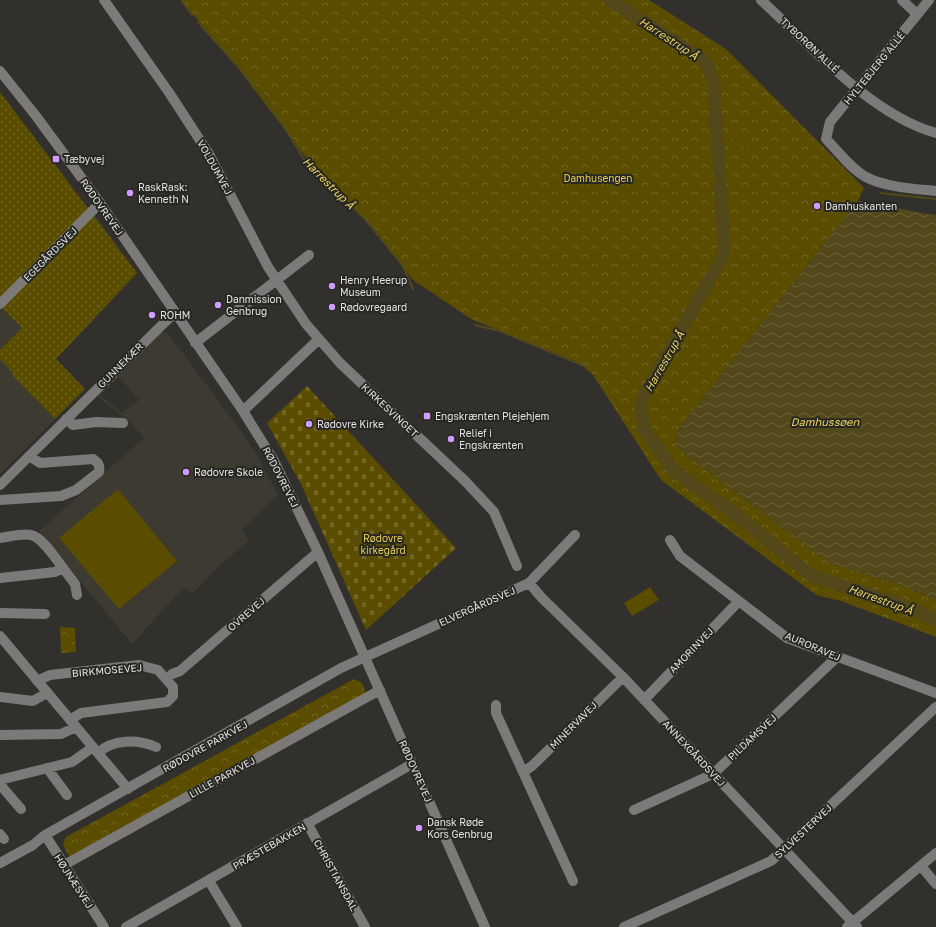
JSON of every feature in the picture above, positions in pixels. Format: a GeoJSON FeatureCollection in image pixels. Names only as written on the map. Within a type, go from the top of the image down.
{"type":"FeatureCollection","features":[{"type":"Feature","properties":{"kind":"street","name":"VOLDUMVEJ"},"geometry":{"type":"LineString","coordinates":[[104,0],[174,99],[209,154],[276,281],[318,340]]}},
{"type":"Feature","properties":{"kind":"street","name":"TYBORØN ALLÉ"},"geometry":{"type":"LineString","coordinates":[[761,0],[858,89],[887,111],[912,124],[936,133]]}},
{"type":"Feature","properties":{"kind":"street"},"geometry":{"type":"LineString","coordinates":[[902,0],[917,14]]}},
{"type":"Feature","properties":{"kind":"street"},"geometry":{"type":"LineString","coordinates":[[930,0],[936,5]]}},
{"type":"Feature","properties":{"kind":"street","name":"HYLTEBJERG ALLÉ"},"geometry":{"type":"LineString","coordinates":[[930,0],[830,122],[826,139],[866,177],[875,181],[936,191]]}},
{"type":"Feature","properties":{"kind":"street","name":"RØDOVREVEJ"},"geometry":{"type":"LineString","coordinates":[[0,71],[39,120],[100,203],[243,411],[274,461],[318,552],[485,927]]}},
{"type":"Feature","properties":{"kind":"street","name":"EGEGÅRDSVEJ"},"geometry":{"type":"LineString","coordinates":[[0,304],[100,203]]}},
{"type":"Feature","properties":{"kind":"street"},"geometry":{"type":"LineString","coordinates":[[196,343],[309,255]]}},
{"type":"Feature","properties":{"kind":"street","name":"GUNNEKÆR"},"geometry":{"type":"LineString","coordinates":[[0,485],[175,313]]}},
{"type":"Feature","properties":{"kind":"street"},"geometry":{"type":"LineString","coordinates":[[243,411],[318,340]]}},
{"type":"Feature","properties":{"kind":"street","name":"KIRKESVINGET"},"geometry":{"type":"LineString","coordinates":[[318,340],[340,363],[466,481],[494,512],[517,566]]}},
{"type":"Feature","properties":{"kind":"street"},"geometry":{"type":"LineString","coordinates":[[66,419],[73,425],[96,422],[123,423]]}},
{"type":"Feature","properties":{"kind":"street"},"geometry":{"type":"LineString","coordinates":[[0,500],[61,496],[70,493],[99,472],[100,467],[98,462],[93,459],[40,463],[29,456]]}},
{"type":"Feature","properties":{"kind":"street","name":"ELVERGÅRDSVEJ"},"geometry":{"type":"LineString","coordinates":[[365,656],[529,582],[575,534]]}},
{"type":"Feature","properties":{"kind":"street"},"geometry":{"type":"LineString","coordinates":[[0,538],[30,535],[40,540],[75,584],[76,595]]}},
{"type":"Feature","properties":{"kind":"street","name":"AURORAVEJ"},"geometry":{"type":"LineString","coordinates":[[670,540],[680,556],[787,638],[936,693]]}},
{"type":"Feature","properties":{"kind":"street","name":"OVREVEJ"},"geometry":{"type":"LineString","coordinates":[[172,674],[180,671],[318,552]]}},
{"type":"Feature","properties":{"kind":"street"},"geometry":{"type":"LineString","coordinates":[[0,578],[55,572],[63,568]]}},
{"type":"Feature","properties":{"kind":"street","name":"ANNEXGÅRDSVEJ"},"geometry":{"type":"LineString","coordinates":[[529,582],[542,598],[644,700],[784,849],[852,925]]}},
{"type":"Feature","properties":{"kind":"street","name":"AMORINVEJ"},"geometry":{"type":"LineString","coordinates":[[644,700],[739,601]]}},
{"type":"Feature","properties":{"kind":"street"},"geometry":{"type":"LineString","coordinates":[[0,613],[45,614]]}},
{"type":"Feature","properties":{"kind":"street"},"geometry":{"type":"LineString","coordinates":[[2,643],[37,681],[128,789]]}},
{"type":"Feature","properties":{"kind":"street","name":"RØDOVRE PARKVEJ"},"geometry":{"type":"LineString","coordinates":[[0,863],[33,845],[45,835],[365,656]]}},
{"type":"Feature","properties":{"kind":"street","name":"PILDAMSVEJ"},"geometry":{"type":"LineString","coordinates":[[634,810],[713,774],[837,657]]}},
{"type":"Feature","properties":{"kind":"street","name":"BIRKMOSEVEJ"},"geometry":{"type":"LineString","coordinates":[[0,735],[61,734],[81,713],[167,702],[173,696],[173,687],[158,670],[139,665],[50,675],[37,681]]}},
{"type":"Feature","properties":{"kind":"street","name":"MINERVAVEJ"},"geometry":{"type":"LineString","coordinates":[[522,772],[532,766],[622,677]]}},
{"type":"Feature","properties":{"kind":"street","name":"LILLE PARKVEJ"},"geometry":{"type":"LineString","coordinates":[[64,865],[380,690]]}},
{"type":"Feature","properties":{"kind":"street"},"geometry":{"type":"LineString","coordinates":[[0,697],[33,701],[47,693]]}},
{"type":"Feature","properties":{"kind":"street"},"geometry":{"type":"LineString","coordinates":[[496,705],[496,713],[573,881]]}},
{"type":"Feature","properties":{"kind":"street","name":"SYLVESTERVEJ"},"geometry":{"type":"LineString","coordinates":[[624,927],[771,861],[936,707]]}},
{"type":"Feature","properties":{"kind":"street"},"geometry":{"type":"LineString","coordinates":[[21,809],[3,788],[0,780],[72,762],[109,744],[120,742],[150,745],[156,748]]}},
{"type":"Feature","properties":{"kind":"street","name":"PRÆSTEBAKKEN"},"geometry":{"type":"LineString","coordinates":[[126,927],[412,764]]}},
{"type":"Feature","properties":{"kind":"street"},"geometry":{"type":"LineString","coordinates":[[47,768],[68,795]]}},
{"type":"Feature","properties":{"kind":"street","name":"CHRISTIANSDAL"},"geometry":{"type":"LineString","coordinates":[[307,823],[364,927]]}},
{"type":"Feature","properties":{"kind":"street","name":"RØDOVRE PARKVEJ"},"geometry":{"type":"LineString","coordinates":[[0,855],[29,840],[45,835]]}},
{"type":"Feature","properties":{"kind":"street","name":"HØJNÆSVEJ"},"geometry":{"type":"LineString","coordinates":[[45,835],[104,927]]}},
{"type":"Feature","properties":{"kind":"street"},"geometry":{"type":"LineString","coordinates":[[852,925],[936,853]]}},
{"type":"Feature","properties":{"kind":"street"},"geometry":{"type":"LineString","coordinates":[[921,866],[936,884]]}},
{"type":"Feature","properties":{"kind":"street"},"geometry":{"type":"LineString","coordinates":[[209,881],[237,927]]}},
{"type":"Feature","properties":{"kind":"shaded area"},"geometry":{"type":"Polygon","coordinates":[[[0,165],[51,244],[88,206],[137,273],[56,359],[85,389],[0,474],[0,165]]]}},
{"type":"Feature","properties":{"kind":"shaded area","name":"Rødovre Skole"},"geometry":{"type":"Polygon","coordinates":[[[161,332],[167,332],[238,427],[257,455],[278,495],[242,530],[249,540],[218,567],[192,594],[184,587],[132,644],[39,531],[144,438],[130,422],[97,396],[161,332]],[[119,377],[100,395],[122,413],[139,400],[119,377]]]}},
{"type":"Feature","properties":{"kind":"green space","name":"Damhusengen"},"geometry":{"type":"Polygon","coordinates":[[[181,0],[649,0],[726,49],[864,188],[858,201],[683,423],[676,437],[676,443],[680,450],[828,562],[904,586],[936,600],[936,637],[841,601],[817,595],[808,589],[661,480],[593,375],[578,362],[471,319],[413,280],[377,232],[311,164],[235,64],[181,0]]]}},
{"type":"Feature","properties":{"kind":"green space"},"geometry":{"type":"Polygon","coordinates":[[[0,92],[137,273],[56,359],[85,389],[55,419],[13,376],[12,372],[0,359],[0,350],[22,328],[0,306],[0,92]]]}},
{"type":"Feature","properties":{"kind":"green space"},"geometry":{"type":"Polygon","coordinates":[[[737,130],[751,141],[746,150],[732,139],[737,130]]]}},
{"type":"Feature","properties":{"kind":"green space","name":"Rødovre kirkegård"},"geometry":{"type":"Polygon","coordinates":[[[307,386],[456,548],[366,630],[301,484],[267,423],[307,386]]]}},
{"type":"Feature","properties":{"kind":"green space"},"geometry":{"type":"Polygon","coordinates":[[[118,489],[177,561],[119,609],[59,538],[118,489]]]}},
{"type":"Feature","properties":{"kind":"green space"},"geometry":{"type":"Polygon","coordinates":[[[650,587],[659,600],[632,616],[624,603],[650,587]]]}},
{"type":"Feature","properties":{"kind":"green space"},"geometry":{"type":"Polygon","coordinates":[[[60,627],[75,628],[76,652],[61,653],[60,627]]]}},
{"type":"Feature","properties":{"kind":"green space"},"geometry":{"type":"Polygon","coordinates":[[[354,679],[362,683],[366,693],[70,859],[63,844],[66,837],[354,679]]]}},
{"type":"Feature","properties":{"kind":"water","name":"Damhussøen"},"geometry":{"type":"Polygon","coordinates":[[[858,201],[878,203],[936,215],[936,600],[904,586],[828,562],[680,450],[676,443],[676,437],[683,423],[858,201]]]}},
{"type":"Feature","properties":{"kind":"waterway","name":"Harrestrup Å"},"geometry":{"type":"LineString","coordinates":[[181,0],[192,15]]}},
{"type":"Feature","properties":{"kind":"waterway","name":"Harrestrup Å"},"geometry":{"type":"LineString","coordinates":[[610,0],[703,60],[709,68],[714,84],[724,247],[722,258],[642,399],[641,408],[644,428],[674,471],[734,513],[812,576],[902,605],[936,620]]}},
{"type":"Feature","properties":{"kind":"waterway","name":"Harrestrup Å"},"geometry":{"type":"LineString","coordinates":[[198,22],[267,99],[304,159],[365,219],[403,266],[413,289]]}},
{"type":"Feature","properties":{"kind":"waterway"},"geometry":{"type":"LineString","coordinates":[[880,193],[936,199]]}},
{"type":"Feature","properties":{"kind":"waterway","name":"Harrestrup Å"},"geometry":{"type":"LineString","coordinates":[[475,325],[500,331],[587,367]]}},
{"type":"Feature","properties":{"kind":"place","name":"Tæbyvej"},"geometry":{"type":"Point","coordinates":[56,159]}},
{"type":"Feature","properties":{"kind":"place","name":"RaskRask: Kenneth N"},"geometry":{"type":"Point","coordinates":[130,193]}},
{"type":"Feature","properties":{"kind":"place","name":"Damhuskanten"},"geometry":{"type":"Point","coordinates":[817,206]}},
{"type":"Feature","properties":{"kind":"place","name":"Henry Heerup Museum"},"geometry":{"type":"Point","coordinates":[332,286]}},
{"type":"Feature","properties":{"kind":"place","name":"Danmission Genbrug"},"geometry":{"type":"Point","coordinates":[218,305]}},
{"type":"Feature","properties":{"kind":"place","name":"Rødovregaard"},"geometry":{"type":"Point","coordinates":[332,307]}},
{"type":"Feature","properties":{"kind":"place","name":"ROHM"},"geometry":{"type":"Point","coordinates":[152,315]}},
{"type":"Feature","properties":{"kind":"place","name":"Engskrænten Plejehjem"},"geometry":{"type":"Point","coordinates":[427,416]}},
{"type":"Feature","properties":{"kind":"place","name":"Rødovre Kirke"},"geometry":{"type":"Point","coordinates":[309,424]}},
{"type":"Feature","properties":{"kind":"place","name":"Relief i Engskrænten"},"geometry":{"type":"Point","coordinates":[451,439]}},
{"type":"Feature","properties":{"kind":"place","name":"Rødovre Skole"},"geometry":{"type":"Point","coordinates":[186,472]}},
{"type":"Feature","properties":{"kind":"place","name":"Dansk Røde Kors Genbrug"},"geometry":{"type":"Point","coordinates":[419,828]}}]}
